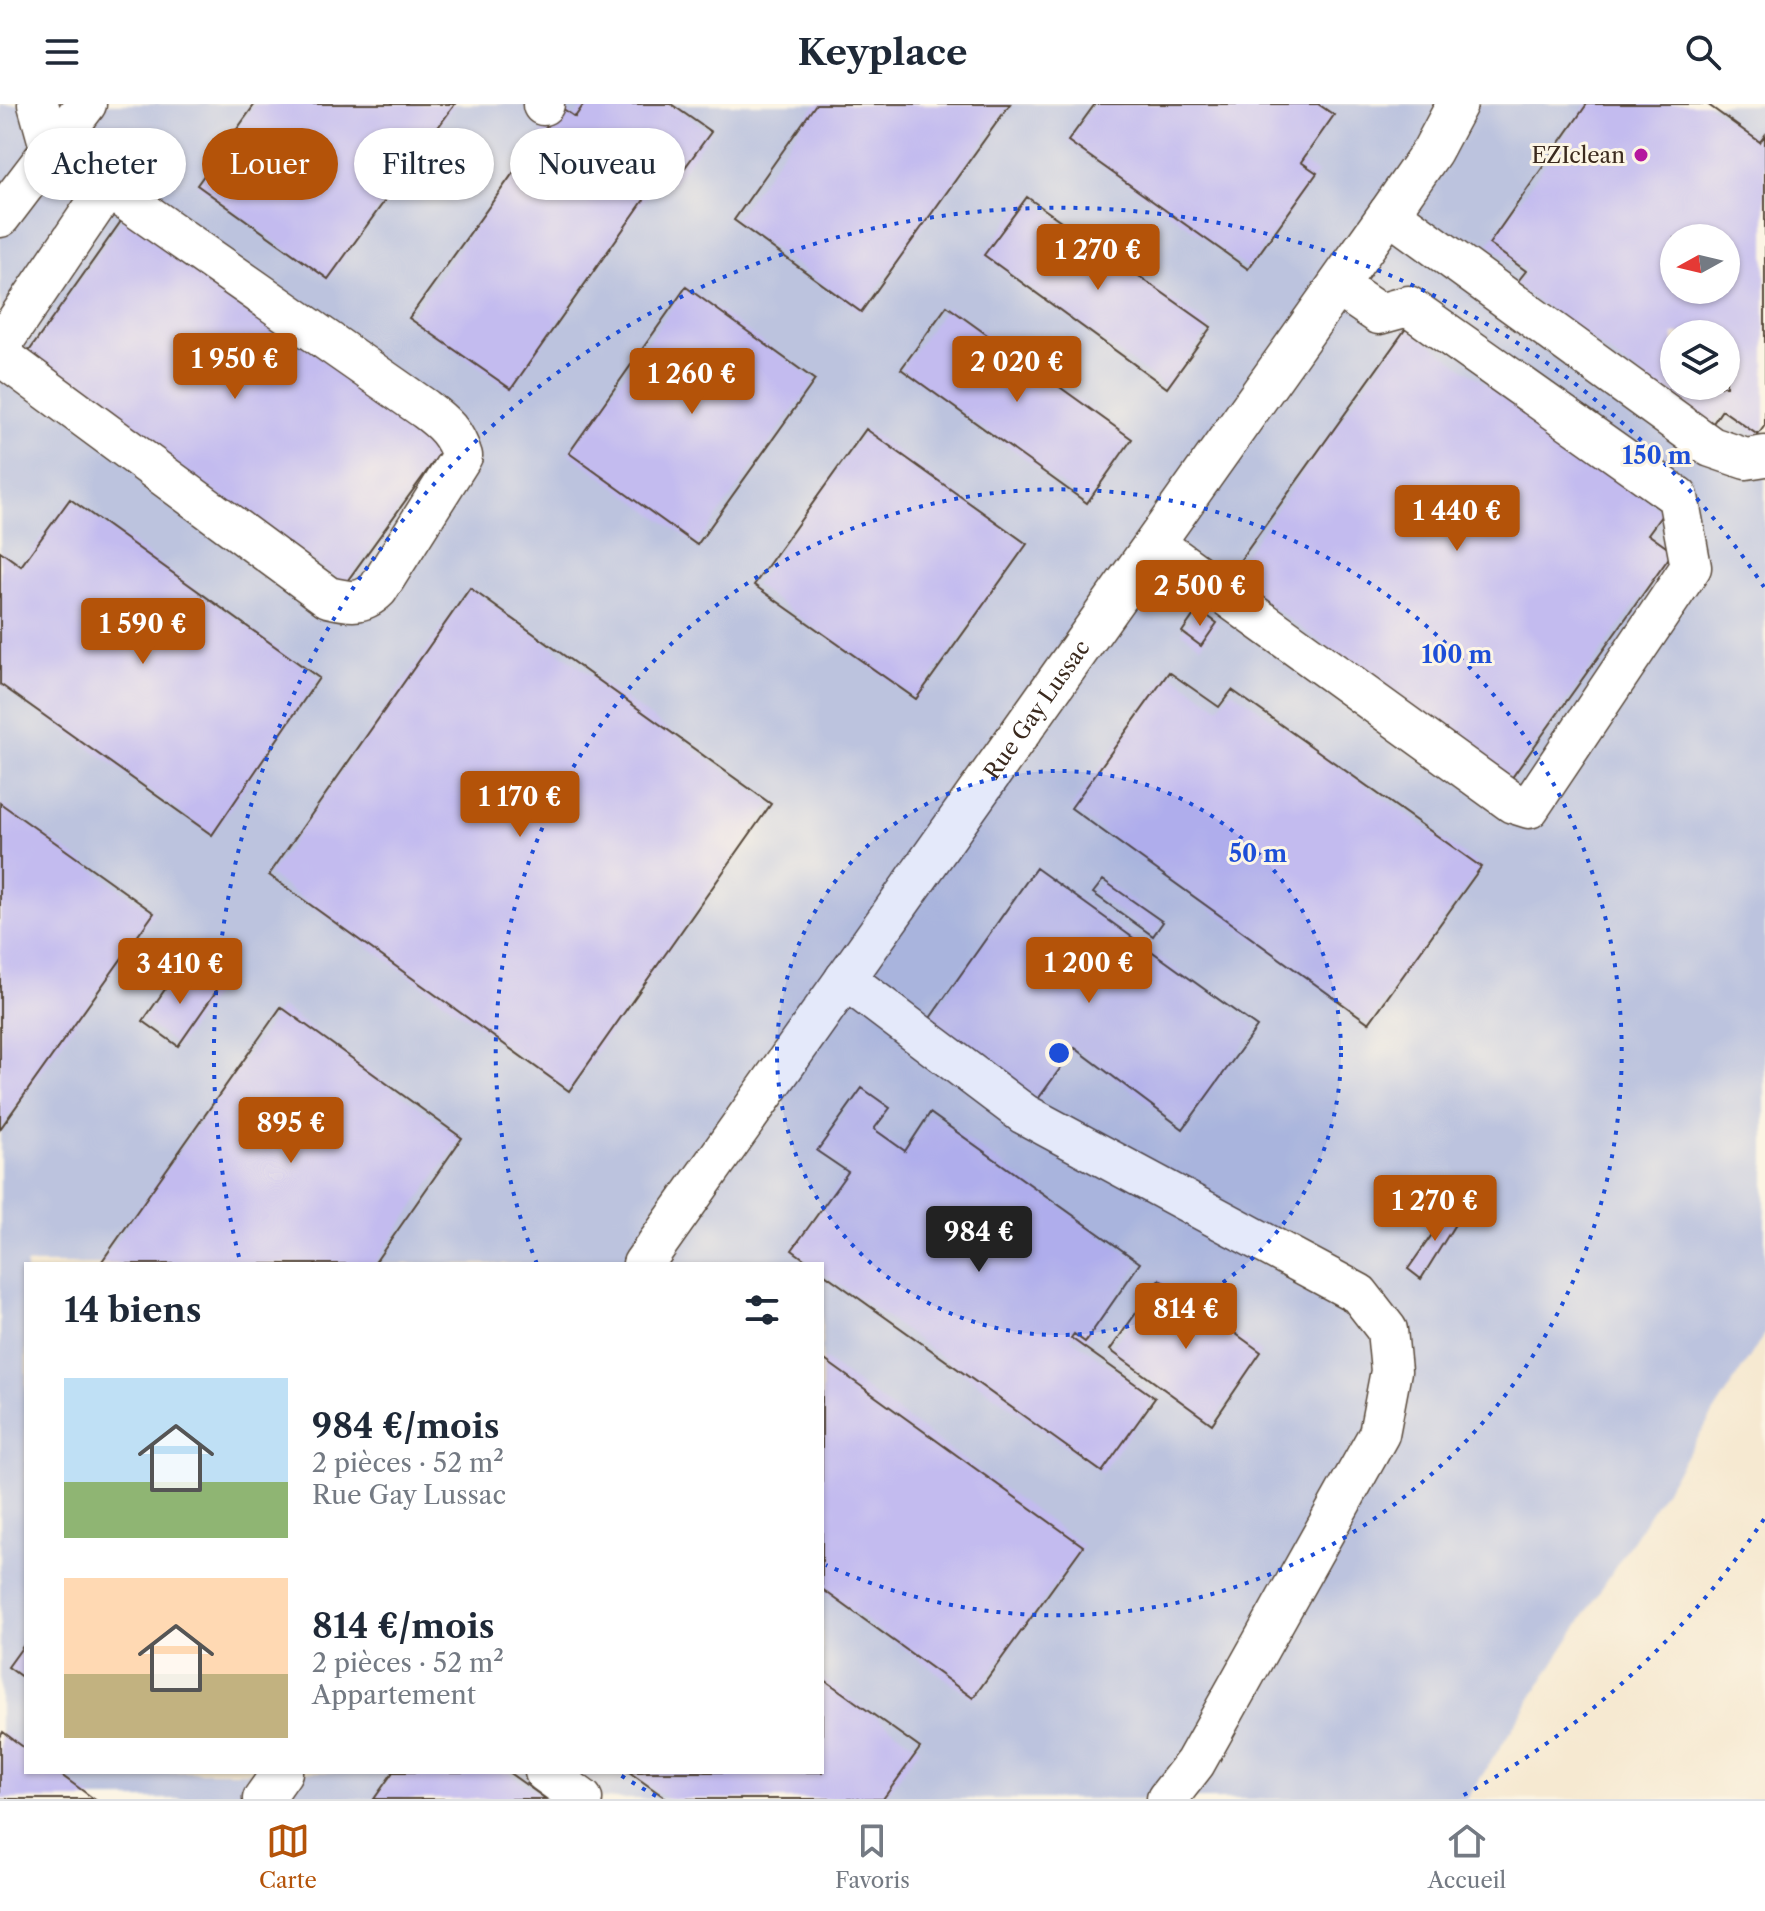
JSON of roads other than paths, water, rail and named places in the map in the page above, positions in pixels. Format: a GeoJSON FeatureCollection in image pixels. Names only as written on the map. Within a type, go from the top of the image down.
{"type":"FeatureCollection","features":[{"type":"Feature","properties":{"kind":"street"},"geometry":{"type":"LineString","coordinates":[[38,104],[45,128]]}},
{"type":"Feature","properties":{"kind":"street"},"geometry":{"type":"LineString","coordinates":[[66,128],[86,104]]}},
{"type":"Feature","properties":{"kind":"street","name":"Rue Gay Lussac"},"geometry":{"type":"LineString","coordinates":[[644,1262],[1338,286],[1432,151],[1452,107]]}},
{"type":"Feature","properties":{"kind":"street"},"geometry":{"type":"LineString","coordinates":[[0,217],[24,183]]}},
{"type":"Feature","properties":{"kind":"street"},"geometry":{"type":"LineString","coordinates":[[0,346],[99,200]]}},
{"type":"Feature","properties":{"kind":"street"},"geometry":{"type":"LineString","coordinates":[[0,355],[328,597],[351,602],[368,600],[378,589],[462,456],[456,438],[425,409],[127,200]]}},
{"type":"Feature","properties":{"kind":"street"},"geometry":{"type":"LineString","coordinates":[[1389,213],[1711,447],[1746,459],[1765,456]]}},
{"type":"Feature","properties":{"kind":"street"},"geometry":{"type":"LineString","coordinates":[[1155,544],[1513,803],[1529,808],[1691,567],[1678,497],[1408,306],[1379,314],[1338,286]]}},
{"type":"Feature","properties":{"kind":"street"},"geometry":{"type":"LineString","coordinates":[[845,979],[1024,1114],[1359,1294],[1387,1330],[1391,1371],[1379,1434],[1195,1763],[1167,1799]]}},
{"type":"Feature","properties":{"kind":"street"},"geometry":{"type":"LineString","coordinates":[[263,1799],[281,1774]]}},
{"type":"Feature","properties":{"kind":"street"},"geometry":{"type":"LineString","coordinates":[[548,1774],[582,1799]]}},
{"type":"Feature","properties":{"kind":"place","name":"EZIclean"},"geometry":{"type":"Point","coordinates":[1641,155]}}]}
